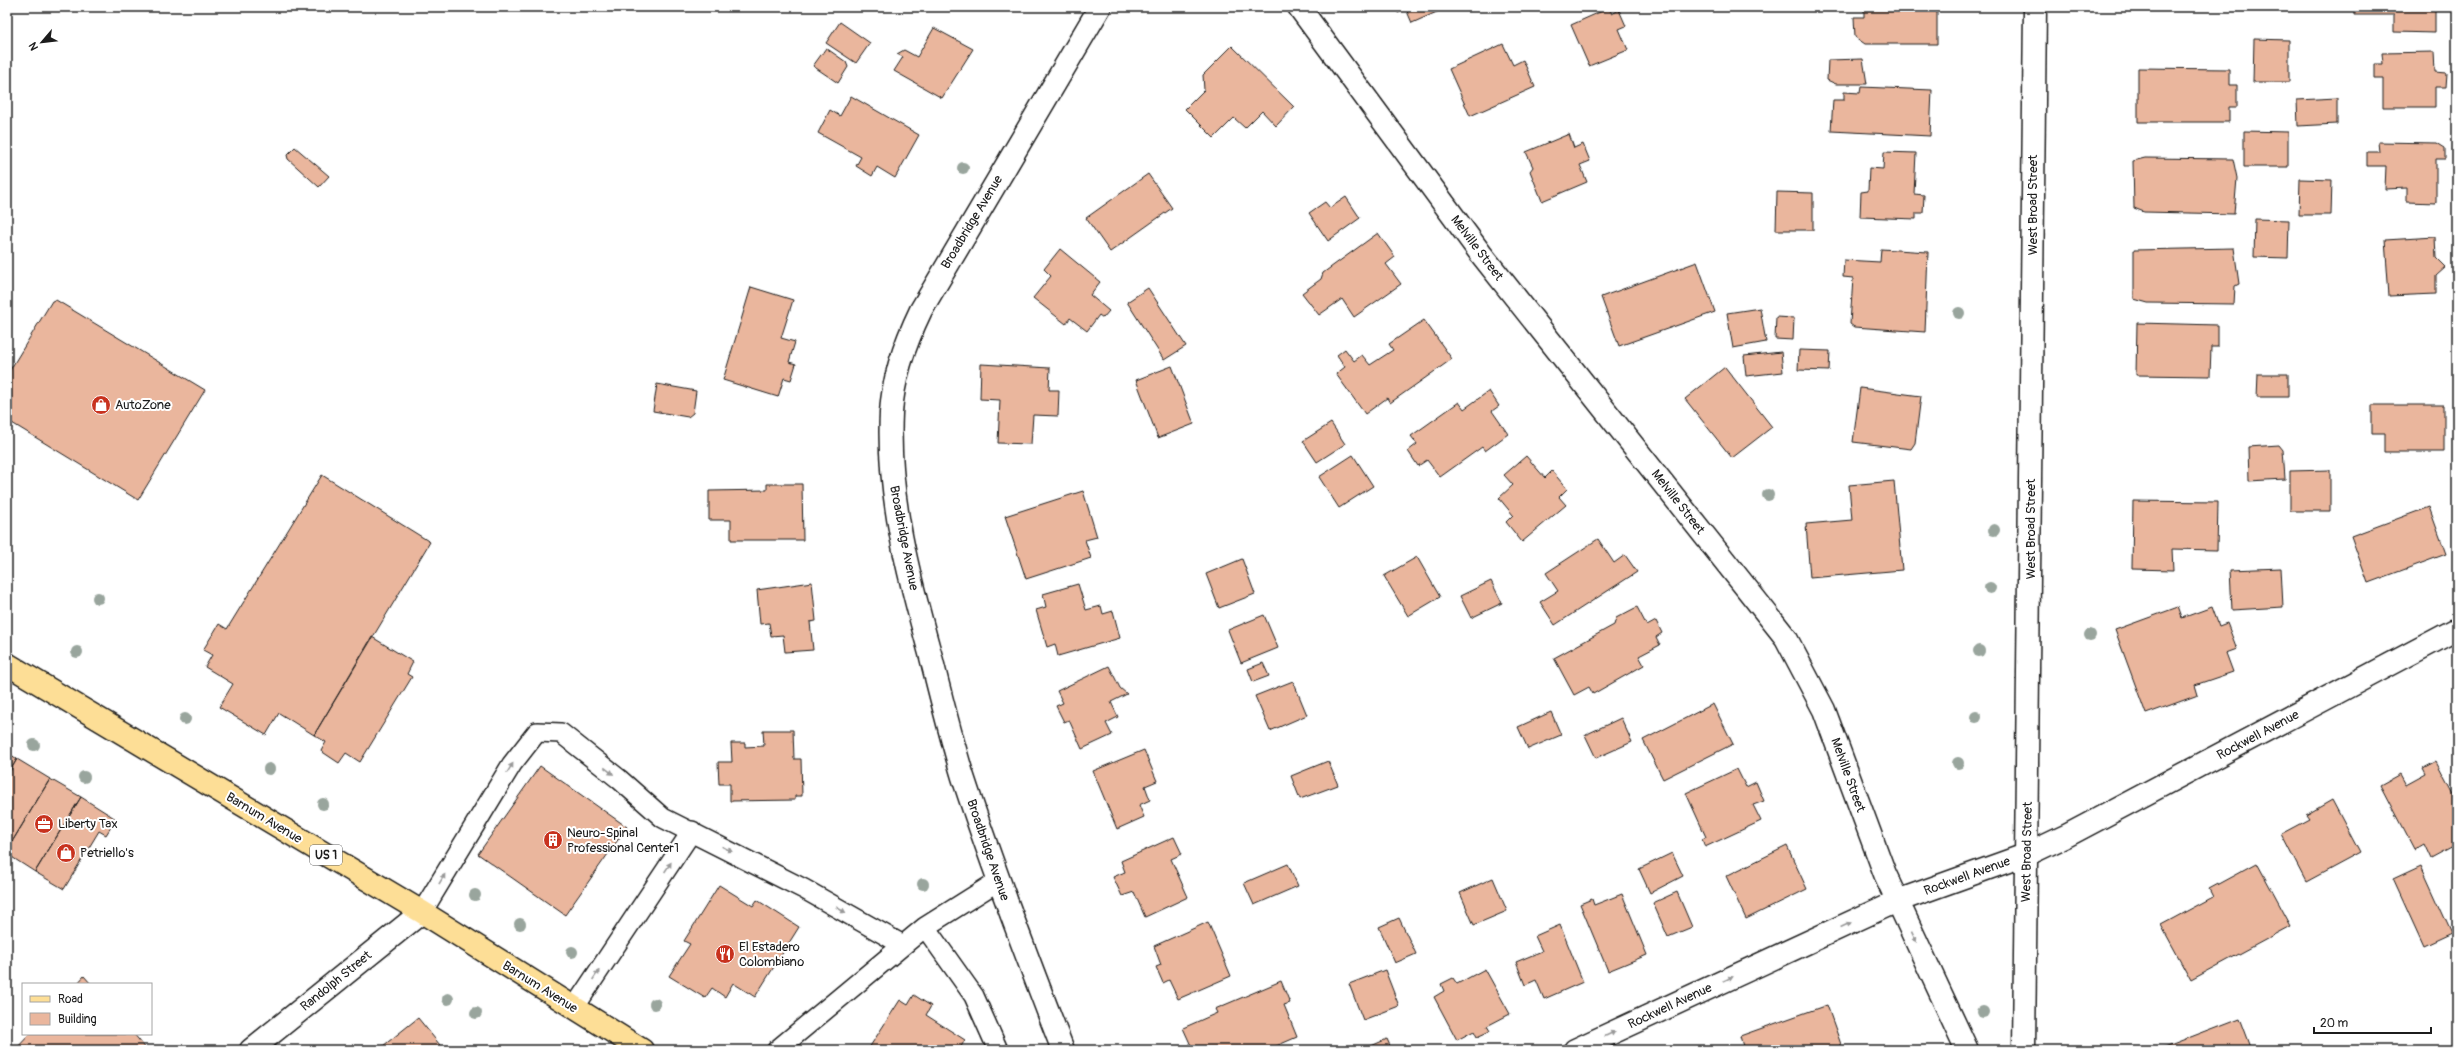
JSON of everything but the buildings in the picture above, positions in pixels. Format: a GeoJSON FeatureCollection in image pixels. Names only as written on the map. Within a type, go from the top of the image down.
{"type":"FeatureCollection","features":[{"type":"Feature","properties":{"kind":"main road","name":"Barnum Avenue"},"geometry":{"type":"LineString","coordinates":[[7,664],[422,912],[642,1050]]}},
{"type":"Feature","properties":{"kind":"street","name":"Broadbridge Avenue"},"geometry":{"type":"LineString","coordinates":[[1063,1050],[998,881],[962,775],[901,538],[894,493],[891,446],[894,389],[906,341],[921,310],[1100,7]]}},
{"type":"Feature","properties":{"kind":"street","name":"Melville Street"},"geometry":{"type":"LineString","coordinates":[[1299,7],[1481,254],[1786,638],[1824,710],[1885,874],[1967,1050]]}},
{"type":"Feature","properties":{"kind":"street","name":"West Broad Street"},"geometry":{"type":"LineString","coordinates":[[2024,1050],[2028,854],[2035,7]]}},
{"type":"Feature","properties":{"kind":"street","name":"Rockwell Avenue"},"geometry":{"type":"LineString","coordinates":[[1575,1050],[1897,901],[2028,854],[2068,835],[2457,629]]}},
{"type":"Feature","properties":{"kind":"street","name":"Randolph Street"},"geometry":{"type":"LineString","coordinates":[[251,1050],[422,912]]}},
{"type":"Feature","properties":{"kind":"lane"},"geometry":{"type":"LineString","coordinates":[[422,912],[512,764],[537,732],[561,733],[619,779],[663,818],[692,831],[804,889],[903,945]]}},
{"type":"Feature","properties":{"kind":"lane"},"geometry":{"type":"LineString","coordinates":[[574,1008],[692,831]]}},
{"type":"Feature","properties":{"kind":"lane"},"geometry":{"type":"LineString","coordinates":[[777,1050],[925,927],[998,881]]}},
{"type":"Feature","properties":{"kind":"lane"},"geometry":{"type":"LineString","coordinates":[[925,927],[974,996],[998,1050]]}},
{"type":"Feature","properties":{"kind":"place","name":"AutoZone"},"geometry":{"type":"Point","coordinates":[101,405]}},
{"type":"Feature","properties":{"kind":"place","name":"Liberty Tax"},"geometry":{"type":"Point","coordinates":[44,824]}},
{"type":"Feature","properties":{"kind":"place","name":"Neuro-Spinal Professional Center1"},"geometry":{"type":"Point","coordinates":[553,840]}},
{"type":"Feature","properties":{"kind":"place","name":"Petriello's"},"geometry":{"type":"Point","coordinates":[66,853]}},
{"type":"Feature","properties":{"kind":"place","name":"El Estadero Colombiano"},"geometry":{"type":"Point","coordinates":[725,954]}}]}
